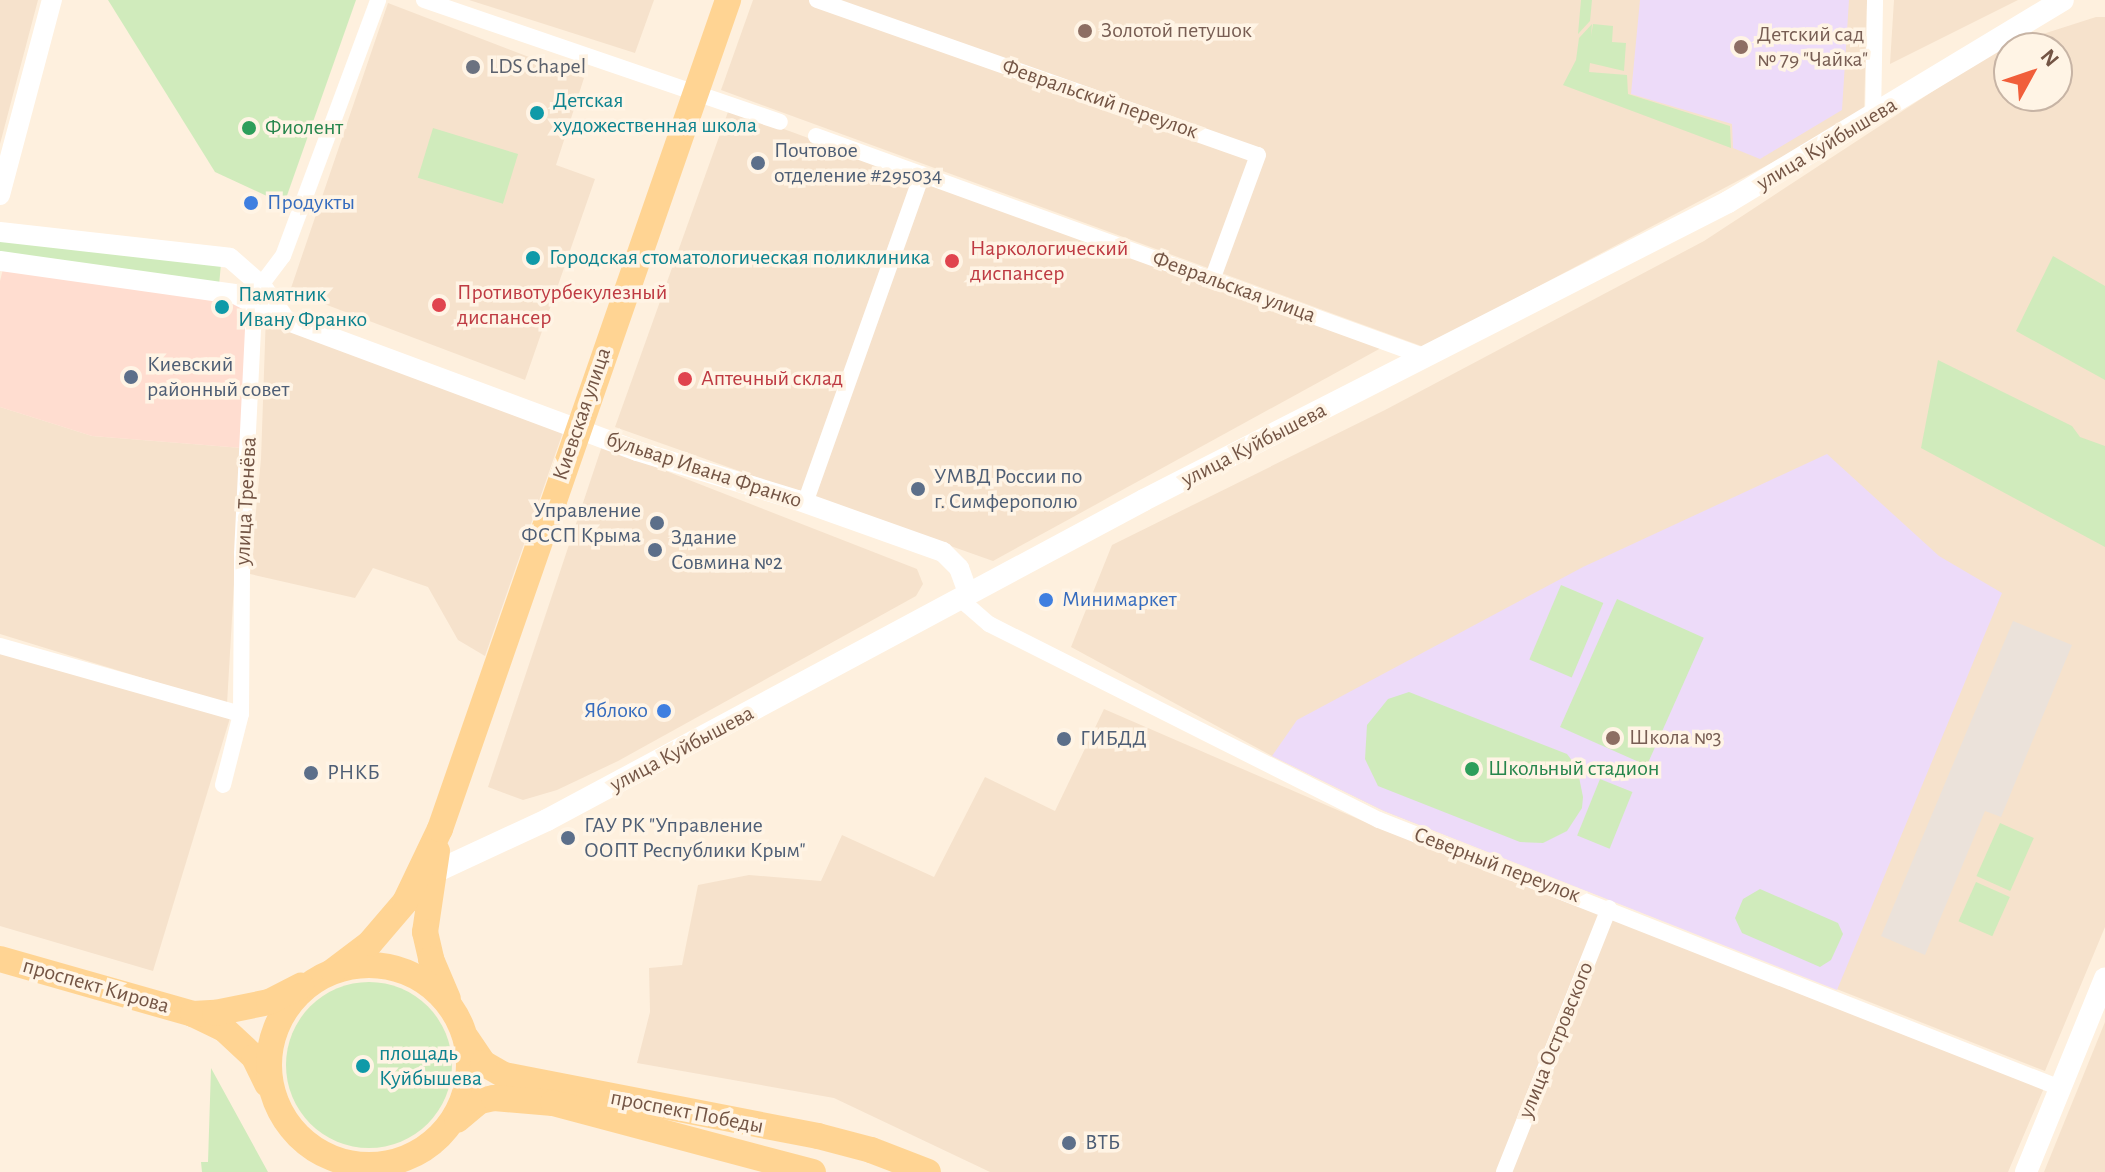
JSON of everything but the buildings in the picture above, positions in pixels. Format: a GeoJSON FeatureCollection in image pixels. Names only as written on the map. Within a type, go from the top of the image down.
{"type":"FeatureCollection","features":[{"type":"Feature","properties":{"kind":"main road","name":"Киевская улица"},"geometry":{"type":"LineString","coordinates":[[327,974],[370,943],[405,902],[440,829],[728,0]]}},
{"type":"Feature","properties":{"kind":"main road","name":"улица Куйбышева"},"geometry":{"type":"LineString","coordinates":[[435,872],[527,831],[821,676],[968,593],[1728,202],[2063,0]]}},
{"type":"Feature","properties":{"kind":"main road","name":"Киевская улица"},"geometry":{"type":"LineString","coordinates":[[440,829],[425,932],[431,959],[458,1021]]}},
{"type":"Feature","properties":{"kind":"main road","name":"проспект Кирова"},"geometry":{"type":"LineString","coordinates":[[0,959],[193,1014]]}},
{"type":"Feature","properties":{"kind":"main road"},"geometry":{"type":"LineString","coordinates":[[193,1014],[215,1013],[269,1002],[327,974],[368,964],[412,973],[440,994],[458,1021],[469,1064],[467,1094],[443,1134],[392,1166],[353,1163],[331,1157],[288,1123],[269,1074],[275,1029],[301,991],[327,974]]}},
{"type":"Feature","properties":{"kind":"main road"},"geometry":{"type":"LineString","coordinates":[[2026,1172],[2105,978]]}},
{"type":"Feature","properties":{"kind":"main road"},"geometry":{"type":"LineString","coordinates":[[193,1014],[224,1029],[254,1057],[316,1172]]}},
{"type":"Feature","properties":{"kind":"main road","name":"проспект Победы"},"geometry":{"type":"LineString","coordinates":[[458,1021],[483,1063],[504,1075],[818,1136],[871,1150],[928,1172]]}},
{"type":"Feature","properties":{"kind":"main road","name":"проспект Победы"},"geometry":{"type":"LineString","coordinates":[[443,1134],[480,1101],[512,1098],[553,1103],[813,1172]]}},
{"type":"Feature","properties":{"kind":"street"},"geometry":{"type":"LineString","coordinates":[[0,195],[52,0]]}},
{"type":"Feature","properties":{"kind":"street"},"geometry":{"type":"LineString","coordinates":[[0,261],[258,295],[283,256],[378,0]]}},
{"type":"Feature","properties":{"kind":"street"},"geometry":{"type":"LineString","coordinates":[[424,0],[780,122]]}},
{"type":"Feature","properties":{"kind":"street","name":"Февральский переулок"},"geometry":{"type":"LineString","coordinates":[[817,0],[1258,155],[1212,280]]}},
{"type":"Feature","properties":{"kind":"street"},"geometry":{"type":"LineString","coordinates":[[1873,117],[1875,0]]}},
{"type":"Feature","properties":{"kind":"street","name":"Февральская улица"},"geometry":{"type":"LineString","coordinates":[[816,136],[1426,357]]}},
{"type":"Feature","properties":{"kind":"street"},"geometry":{"type":"LineString","coordinates":[[805,503],[922,174]]}},
{"type":"Feature","properties":{"kind":"street","name":"бульвар Ивана Франко"},"geometry":{"type":"LineString","coordinates":[[0,232],[230,258],[258,295],[285,320],[578,429],[805,503],[951,557],[968,593]]}},
{"type":"Feature","properties":{"kind":"street","name":"улица Тренёва"},"geometry":{"type":"LineString","coordinates":[[223,785],[241,714],[242,554],[258,295]]}},
{"type":"Feature","properties":{"kind":"street","name":"Северный переулок"},"geometry":{"type":"LineString","coordinates":[[968,593],[967,605],[989,624],[1379,820],[2060,1088]]}},
{"type":"Feature","properties":{"kind":"street"},"geometry":{"type":"LineString","coordinates":[[0,646],[241,714]]}},
{"type":"Feature","properties":{"kind":"street","name":"улица Островского"},"geometry":{"type":"LineString","coordinates":[[1504,1172],[1609,908]]}},
{"type":"Feature","properties":{"kind":"shaded area"},"geometry":{"type":"Polygon","coordinates":[[[0,0],[38,0],[0,144],[0,0]]]}},
{"type":"Feature","properties":{"kind":"shaded area"},"geometry":{"type":"Polygon","coordinates":[[[469,0],[654,0],[635,53],[469,0]]]}},
{"type":"Feature","properties":{"kind":"shaded area"},"geometry":{"type":"Polygon","coordinates":[[[753,0],[1867,0],[1864,114],[1424,347],[721,90],[753,0]]]}},
{"type":"Feature","properties":{"kind":"shaded area","name":"Детский сад № 79 \"Чайка\""},"geometry":{"type":"Polygon","coordinates":[[[1640,0],[1849,0],[1842,110],[1760,159],[1733,148],[1732,124],[1631,94],[1640,0]]]}},
{"type":"Feature","properties":{"kind":"shaded area"},"geometry":{"type":"Polygon","coordinates":[[[1894,0],[2018,0],[1890,64],[1894,0]]]}},
{"type":"Feature","properties":{"kind":"shaded area"},"geometry":{"type":"Polygon","coordinates":[[[388,3],[584,78],[556,165],[595,179],[525,380],[290,291],[388,3]]]}},
{"type":"Feature","properties":{"kind":"shaded area"},"geometry":{"type":"Polygon","coordinates":[[[2105,17],[2105,927],[2045,1071],[1384,811],[1272,756],[1071,647],[1112,545],[1385,410],[1704,241],[1993,52],[1993,112],[2073,112],[2073,32],[2049,32],[2105,17]]]}},
{"type":"Feature","properties":{"kind":"shaded area"},"geometry":{"type":"Polygon","coordinates":[[[729,109],[1381,348],[993,561],[615,427],[729,109]]]}},
{"type":"Feature","properties":{"kind":"shaded area"},"geometry":{"type":"Polygon","coordinates":[[[3,269],[249,306],[242,448],[92,436],[0,407],[0,281],[3,269]]]}},
{"type":"Feature","properties":{"kind":"shaded area"},"geometry":{"type":"Polygon","coordinates":[[[266,314],[563,432],[485,656],[458,640],[428,587],[373,568],[355,598],[250,574],[261,459],[266,314]]]}},
{"type":"Feature","properties":{"kind":"shaded area"},"geometry":{"type":"Polygon","coordinates":[[[0,407],[92,436],[242,448],[227,704],[0,634],[0,407]]]}},
{"type":"Feature","properties":{"kind":"shaded area"},"geometry":{"type":"Polygon","coordinates":[[[602,446],[917,569],[923,584],[916,596],[618,761],[557,790],[523,800],[488,787],[602,446]]]}},
{"type":"Feature","properties":{"kind":"shaded area","name":"Школа №3"},"geometry":{"type":"Polygon","coordinates":[[[1827,454],[1939,556],[2002,593],[1837,990],[1384,811],[1272,756],[1297,720],[1583,567],[1827,454]]]}},
{"type":"Feature","properties":{"kind":"shaded area"},"geometry":{"type":"Polygon","coordinates":[[[2013,621],[2072,645],[2001,817],[1985,811],[1925,955],[1881,936],[2013,621]]]}},
{"type":"Feature","properties":{"kind":"shaded area"},"geometry":{"type":"Polygon","coordinates":[[[0,647],[230,718],[153,971],[0,926],[0,647]]]}},
{"type":"Feature","properties":{"kind":"shaded area"},"geometry":{"type":"Polygon","coordinates":[[[1104,709],[1379,828],[2044,1088],[2008,1172],[990,1172],[834,1098],[637,1063],[650,1012],[649,968],[682,965],[698,885],[749,875],[821,881],[842,835],[934,877],[985,777],[1055,811],[1104,709]]]}},
{"type":"Feature","properties":{"kind":"shaded area"},"geometry":{"type":"Polygon","coordinates":[[[2105,1022],[2105,1172],[2044,1172],[2105,1022]]]}},
{"type":"Feature","properties":{"kind":"green space","name":"Фиолент"},"geometry":{"type":"Polygon","coordinates":[[[108,0],[356,0],[284,204],[215,172],[108,0]]]}},
{"type":"Feature","properties":{"kind":"green space"},"geometry":{"type":"Polygon","coordinates":[[[1581,0],[1592,0],[1590,21],[1578,34],[1581,0]]]}},
{"type":"Feature","properties":{"kind":"green space"},"geometry":{"type":"Polygon","coordinates":[[[1592,24],[1591,36],[1593,24],[1613,26],[1612,42],[1626,43],[1624,71],[1590,63],[1589,72],[1627,75],[1628,94],[1730,126],[1731,148],[1563,85],[1576,60],[1579,38],[1592,24]]]}},
{"type":"Feature","properties":{"kind":"green space"},"geometry":{"type":"Polygon","coordinates":[[[433,128],[518,154],[503,204],[418,178],[433,128]]]}},
{"type":"Feature","properties":{"kind":"green space"},"geometry":{"type":"Polygon","coordinates":[[[0,239],[221,264],[219,285],[0,254],[0,239]]]}},
{"type":"Feature","properties":{"kind":"green space"},"geometry":{"type":"Polygon","coordinates":[[[2053,256],[2105,286],[2105,380],[2016,331],[2053,256]]]}},
{"type":"Feature","properties":{"kind":"green space"},"geometry":{"type":"Polygon","coordinates":[[[1938,360],[2072,426],[2080,437],[2105,446],[2105,547],[1921,448],[1938,360]]]}},
{"type":"Feature","properties":{"kind":"green space"},"geometry":{"type":"Polygon","coordinates":[[[1561,585],[1603,603],[1572,678],[1529,660],[1561,585]]]}},
{"type":"Feature","properties":{"kind":"green space"},"geometry":{"type":"Polygon","coordinates":[[[1617,599],[1704,638],[1647,766],[1560,727],[1617,599]]]}},
{"type":"Feature","properties":{"kind":"green space","name":"Школьный стадион"},"geometry":{"type":"Polygon","coordinates":[[[1409,692],[1567,754],[1577,767],[1583,797],[1582,808],[1567,831],[1543,843],[1520,842],[1378,786],[1365,759],[1367,725],[1388,699],[1409,692]]]}},
{"type":"Feature","properties":{"kind":"green space"},"geometry":{"type":"Polygon","coordinates":[[[1600,779],[1632,792],[1610,849],[1577,836],[1600,779]]]}},
{"type":"Feature","properties":{"kind":"green space"},"geometry":{"type":"Polygon","coordinates":[[[2000,823],[2034,838],[2010,891],[1976,876],[2000,823]]]}},
{"type":"Feature","properties":{"kind":"green space"},"geometry":{"type":"Polygon","coordinates":[[[1976,882],[2010,897],[1992,936],[1959,921],[1976,882]]]}},
{"type":"Feature","properties":{"kind":"green space"},"geometry":{"type":"Polygon","coordinates":[[[1760,889],[1838,923],[1843,934],[1831,960],[1820,967],[1742,933],[1735,918],[1743,899],[1760,889]]]}},
{"type":"Feature","properties":{"kind":"green space"},"geometry":{"type":"Polygon","coordinates":[[[369,982],[401,988],[428,1006],[446,1033],[452,1065],[446,1097],[428,1124],[401,1142],[369,1148],[337,1142],[310,1124],[292,1097],[286,1065],[292,1033],[310,1006],[337,988],[369,982]]]}},
{"type":"Feature","properties":{"kind":"green space"},"geometry":{"type":"Polygon","coordinates":[[[211,1068],[268,1172],[202,1172],[201,1162],[208,1162],[211,1068]]]}},
{"type":"Feature","properties":{"kind":"place","name":"Золотой петушок"},"geometry":{"type":"Point","coordinates":[1085,31]}},
{"type":"Feature","properties":{"kind":"place","name":"Детский сад № 79 \"Чайка\""},"geometry":{"type":"Point","coordinates":[1741,47]}},
{"type":"Feature","properties":{"kind":"place","name":"LDS Chapel"},"geometry":{"type":"Point","coordinates":[473,67]}},
{"type":"Feature","properties":{"kind":"place","name":"Детская художественная школа"},"geometry":{"type":"Point","coordinates":[537,113]}},
{"type":"Feature","properties":{"kind":"place","name":"Фиолент"},"geometry":{"type":"Point","coordinates":[249,128]}},
{"type":"Feature","properties":{"kind":"place","name":"Почтовое отделение #295034"},"geometry":{"type":"Point","coordinates":[758,163]}},
{"type":"Feature","properties":{"kind":"place","name":"Продукты"},"geometry":{"type":"Point","coordinates":[251,203]}},
{"type":"Feature","properties":{"kind":"place","name":"Городская стоматологическая поликлиника"},"geometry":{"type":"Point","coordinates":[533,258]}},
{"type":"Feature","properties":{"kind":"place","name":"Наркологический диспансер"},"geometry":{"type":"Point","coordinates":[952,261]}},
{"type":"Feature","properties":{"kind":"place","name":"Противотурбекулезный диспансер"},"geometry":{"type":"Point","coordinates":[439,305]}},
{"type":"Feature","properties":{"kind":"place","name":"Памятник Ивану Франко"},"geometry":{"type":"Point","coordinates":[222,307]}},
{"type":"Feature","properties":{"kind":"place","name":"Киевский районный совет"},"geometry":{"type":"Point","coordinates":[131,377]}},
{"type":"Feature","properties":{"kind":"place","name":"Аптечный склад"},"geometry":{"type":"Point","coordinates":[685,379]}},
{"type":"Feature","properties":{"kind":"place","name":"УМВД России по г. Симферополю"},"geometry":{"type":"Point","coordinates":[918,489]}},
{"type":"Feature","properties":{"kind":"place","name":"Управление ФССП Крыма"},"geometry":{"type":"Point","coordinates":[657,523]}},
{"type":"Feature","properties":{"kind":"place","name":"Здание Совмина №2"},"geometry":{"type":"Point","coordinates":[655,550]}},
{"type":"Feature","properties":{"kind":"place","name":"Минимаркет"},"geometry":{"type":"Point","coordinates":[1046,600]}},
{"type":"Feature","properties":{"kind":"place","name":"Яблоко"},"geometry":{"type":"Point","coordinates":[664,711]}},
{"type":"Feature","properties":{"kind":"place","name":"Школа №3"},"geometry":{"type":"Point","coordinates":[1613,738]}},
{"type":"Feature","properties":{"kind":"place","name":"ГИБДД"},"geometry":{"type":"Point","coordinates":[1064,739]}},
{"type":"Feature","properties":{"kind":"place","name":"Школьный стадион"},"geometry":{"type":"Point","coordinates":[1472,769]}},
{"type":"Feature","properties":{"kind":"place","name":"РНКБ"},"geometry":{"type":"Point","coordinates":[311,773]}},
{"type":"Feature","properties":{"kind":"place","name":"ГАУ РК \"Управление ООПТ Республики Крым\""},"geometry":{"type":"Point","coordinates":[568,838]}},
{"type":"Feature","properties":{"kind":"place","name":"площадь Куйбышева"},"geometry":{"type":"Point","coordinates":[363,1066]}},
{"type":"Feature","properties":{"kind":"place","name":"ВТБ"},"geometry":{"type":"Point","coordinates":[1069,1143]}}]}
